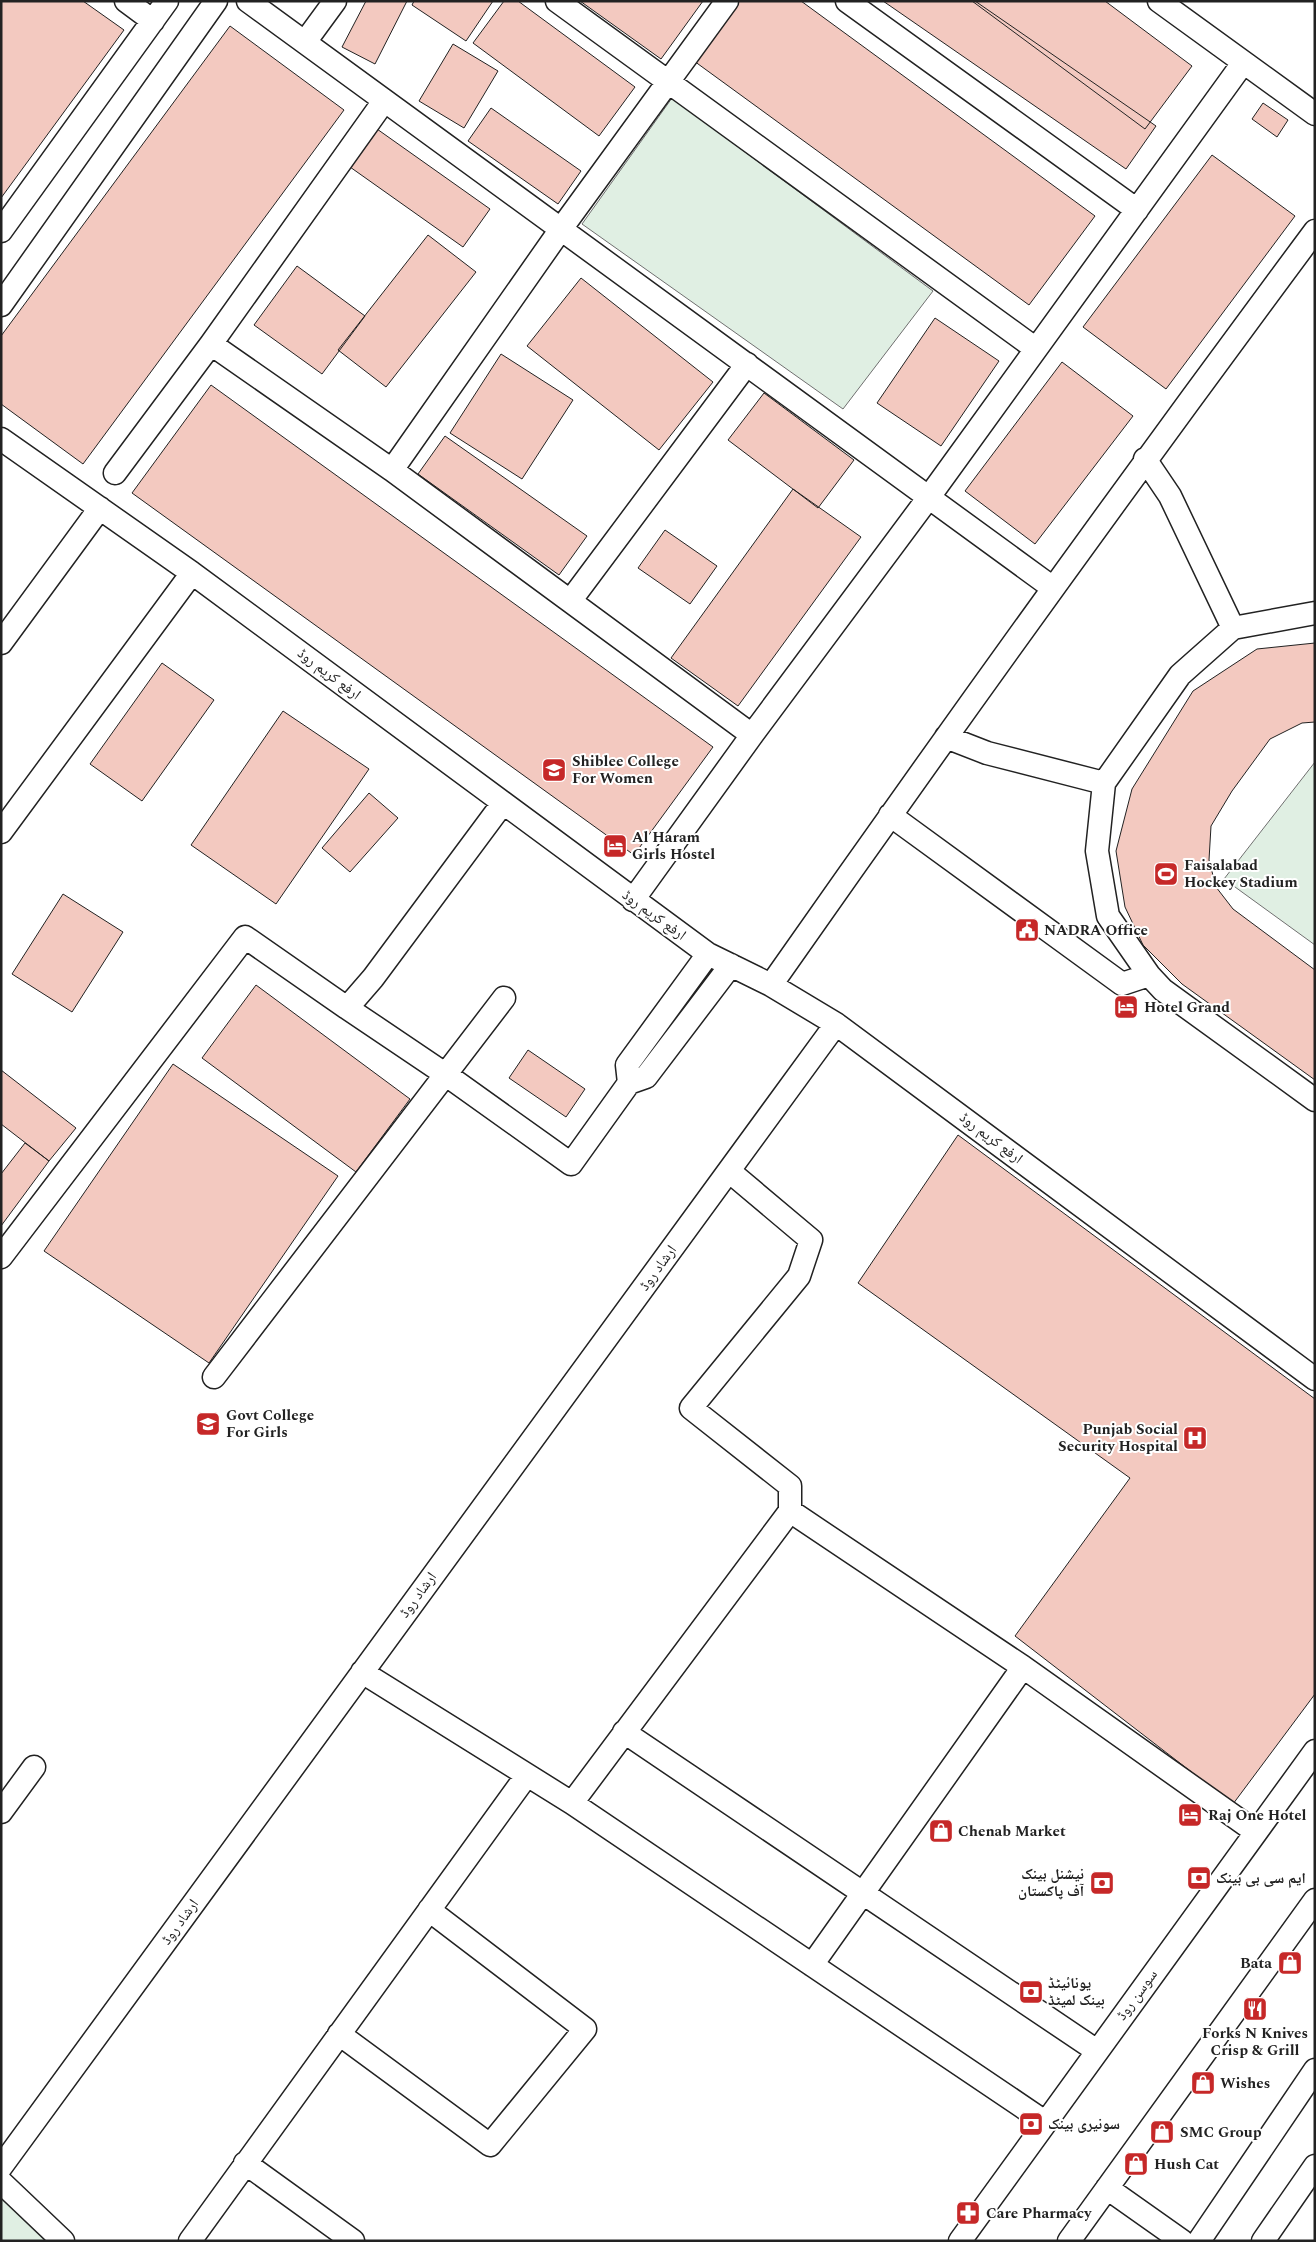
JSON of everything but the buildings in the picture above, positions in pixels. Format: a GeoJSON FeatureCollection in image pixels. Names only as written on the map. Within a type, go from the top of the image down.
{"type":"FeatureCollection","features":[{"type":"Feature","properties":{"kind":"street"},"geometry":{"type":"LineString","coordinates":[[126,1],[153,21]]}},
{"type":"Feature","properties":{"kind":"street"},"geometry":{"type":"LineString","coordinates":[[1,231],[167,1]]}},
{"type":"Feature","properties":{"kind":"street"},"geometry":{"type":"LineString","coordinates":[[1,305],[216,1]]}},
{"type":"Feature","properties":{"kind":"street"},"geometry":{"type":"LineString","coordinates":[[248,1],[1053,588]]}},
{"type":"Feature","properties":{"kind":"street"},"geometry":{"type":"LineString","coordinates":[[305,42],[335,1]]}},
{"type":"Feature","properties":{"kind":"street"},"geometry":{"type":"LineString","coordinates":[[557,1],[1036,349]]}},
{"type":"Feature","properties":{"kind":"street"},"geometry":{"type":"LineString","coordinates":[[392,470],[561,229],[727,1]]}},
{"type":"Feature","properties":{"kind":"street"},"geometry":{"type":"LineString","coordinates":[[848,1],[1137,210]]}},
{"type":"Feature","properties":{"kind":"street"},"geometry":{"type":"LineString","coordinates":[[1158,1],[1315,114]]}},
{"type":"Feature","properties":{"kind":"street"},"geometry":{"type":"LineString","coordinates":[[633,900],[752,735],[929,497],[1243,63]]}},
{"type":"Feature","properties":{"kind":"street"},"geometry":{"type":"LineString","coordinates":[[115,472],[211,344],[384,100]]}},
{"type":"Feature","properties":{"kind":"street"},"geometry":{"type":"LineString","coordinates":[[771,985],[890,815],[1145,459],[1315,231]]}},
{"type":"Feature","properties":{"kind":"street"},"geometry":{"type":"LineString","coordinates":[[211,344],[392,470],[752,735]]}},
{"type":"Feature","properties":{"kind":"street"},"geometry":{"type":"LineString","coordinates":[[571,600],[747,364]]}},
{"type":"Feature","properties":{"kind":"street","name":"ارفع کریم روڈ"},"geometry":{"type":"LineString","coordinates":[[3,444],[100,508],[192,573],[708,954],[771,985],[836,1024],[1315,1379]]}},
{"type":"Feature","properties":{"kind":"street"},"geometry":{"type":"LineString","coordinates":[[1145,459],[1170,496],[1233,628]]}},
{"type":"Feature","properties":{"kind":"street"},"geometry":{"type":"LineString","coordinates":[[1,643],[100,508]]}},
{"type":"Feature","properties":{"kind":"street"},"geometry":{"type":"LineString","coordinates":[[1,832],[192,573]]}},
{"type":"Feature","properties":{"kind":"street"},"geometry":{"type":"LineString","coordinates":[[1315,613],[1233,628],[1180,676],[1104,783],[1097,851],[1108,916],[1149,975],[1163,990],[1315,1100]]}},
{"type":"Feature","properties":{"kind":"street"},"geometry":{"type":"LineString","coordinates":[[946,737],[987,752],[1104,783]]}},
{"type":"Feature","properties":{"kind":"street"},"geometry":{"type":"LineString","coordinates":[[347,1008],[373,978],[503,803]]}},
{"type":"Feature","properties":{"kind":"street"},"geometry":{"type":"LineString","coordinates":[[890,815],[1122,984],[1149,975]]}},
{"type":"Feature","properties":{"kind":"street"},"geometry":{"type":"LineString","coordinates":[[1,1257],[246,937],[445,1074],[571,1164],[629,1082],[646,1077],[730,965]]}},
{"type":"Feature","properties":{"kind":"street"},"geometry":{"type":"LineString","coordinates":[[629,1082],[627,1065],[708,954]]}},
{"type":"Feature","properties":{"kind":"street"},"geometry":{"type":"LineString","coordinates":[[214,1377],[504,998]]}},
{"type":"Feature","properties":{"kind":"street","name":"ارشاد روڈ"},"geometry":{"type":"LineString","coordinates":[[1,2167],[836,1024]]}},
{"type":"Feature","properties":{"kind":"street"},"geometry":{"type":"LineString","coordinates":[[572,1803],[790,1511],[790,1486],[691,1408],[799,1276],[811,1240],[729,1171]]}},
{"type":"Feature","properties":{"kind":"street"},"geometry":{"type":"LineString","coordinates":[[790,1511],[1023,1667],[1256,1832]]}},
{"type":"Feature","properties":{"kind":"street"},"geometry":{"type":"LineString","coordinates":[[812,1965],[1023,1667]]}},
{"type":"Feature","properties":{"kind":"street"},"geometry":{"type":"LineString","coordinates":[[362,1672],[572,1803],[1045,2122]]}},
{"type":"Feature","properties":{"kind":"street"},"geometry":{"type":"LineString","coordinates":[[624,1732],[1097,2051]]}},
{"type":"Feature","properties":{"kind":"street","name":"سوسن روڈ"},"geometry":{"type":"LineString","coordinates":[[960,2241],[1315,1751]]}},
{"type":"Feature","properties":{"kind":"street"},"geometry":{"type":"LineString","coordinates":[[1,1812],[34,1767]]}},
{"type":"Feature","properties":{"kind":"street"},"geometry":{"type":"LineString","coordinates":[[190,2241],[527,1775]]}},
{"type":"Feature","properties":{"kind":"street"},"geometry":{"type":"LineString","coordinates":[[339,2034],[490,2145],[584,2029],[429,1910]]}},
{"type":"Feature","properties":{"kind":"street"},"geometry":{"type":"LineString","coordinates":[[1069,2241],[1312,1911]]}},
{"type":"Feature","properties":{"kind":"street"},"geometry":{"type":"LineString","coordinates":[[1198,2241],[1315,2070]]}},
{"type":"Feature","properties":{"kind":"street"},"geometry":{"type":"LineString","coordinates":[[245,2163],[353,2241]]}},
{"type":"Feature","properties":{"kind":"street"},"geometry":{"type":"LineString","coordinates":[[1263,2241],[1315,2166]]}},
{"type":"Feature","properties":{"kind":"street"},"geometry":{"type":"LineString","coordinates":[[1,2182],[63,2241]]}},
{"type":"Feature","properties":{"kind":"street"},"geometry":{"type":"LineString","coordinates":[[1107,2188],[1182,2241]]}},
{"type":"Feature","properties":{"kind":"green space"},"geometry":{"type":"Polygon","coordinates":[[[672,98],[933,291],[843,409],[582,224],[672,98]]]}},
{"type":"Feature","properties":{"kind":"green space"},"geometry":{"type":"Polygon","coordinates":[[[1315,762],[1315,945],[1224,879],[1315,762]]]}},
{"type":"Feature","properties":{"kind":"green space"},"geometry":{"type":"Polygon","coordinates":[[[1,2195],[49,2241],[1,2241],[1,2195]]]}},
{"type":"Feature","properties":{"kind":"place","name":"Shiblee College For Women"},"geometry":{"type":"Point","coordinates":[554,770]}},
{"type":"Feature","properties":{"kind":"place","name":"Al Haram Girls Hostel"},"geometry":{"type":"Point","coordinates":[615,846]}},
{"type":"Feature","properties":{"kind":"place","name":"Faisalabad Hockey Stadium"},"geometry":{"type":"Point","coordinates":[1166,874]}},
{"type":"Feature","properties":{"kind":"place","name":"NADRA Office"},"geometry":{"type":"Point","coordinates":[1027,930]}},
{"type":"Feature","properties":{"kind":"place","name":"Hotel Grand"},"geometry":{"type":"Point","coordinates":[1126,1007]}},
{"type":"Feature","properties":{"kind":"place","name":"Govt College For Girls"},"geometry":{"type":"Point","coordinates":[208,1424]}},
{"type":"Feature","properties":{"kind":"place","name":"Punjab Social Security Hospital"},"geometry":{"type":"Point","coordinates":[1195,1438]}},
{"type":"Feature","properties":{"kind":"place","name":"Raj One Hotel"},"geometry":{"type":"Point","coordinates":[1190,1815]}},
{"type":"Feature","properties":{"kind":"place","name":"Chenab Market"},"geometry":{"type":"Point","coordinates":[941,1831]}},
{"type":"Feature","properties":{"kind":"place","name":"ایم سی بی بینک"},"geometry":{"type":"Point","coordinates":[1199,1878]}},
{"type":"Feature","properties":{"kind":"place","name":"نیشنل بینک آف پاکستان"},"geometry":{"type":"Point","coordinates":[1102,1883]}},
{"type":"Feature","properties":{"kind":"place","name":"Bata"},"geometry":{"type":"Point","coordinates":[1290,1963]}},
{"type":"Feature","properties":{"kind":"place","name":"یونائیٹڈ بینک لمیٹڈ"},"geometry":{"type":"Point","coordinates":[1031,1992]}},
{"type":"Feature","properties":{"kind":"place","name":"Forks N Knives Crisp & Grill"},"geometry":{"type":"Point","coordinates":[1255,2009]}},
{"type":"Feature","properties":{"kind":"place","name":"Wishes"},"geometry":{"type":"Point","coordinates":[1203,2083]}},
{"type":"Feature","properties":{"kind":"place","name":"سونیری بینک"},"geometry":{"type":"Point","coordinates":[1031,2124]}},
{"type":"Feature","properties":{"kind":"place","name":"SMC Group"},"geometry":{"type":"Point","coordinates":[1162,2132]}},
{"type":"Feature","properties":{"kind":"place","name":"Hush Cat"},"geometry":{"type":"Point","coordinates":[1136,2164]}},
{"type":"Feature","properties":{"kind":"place","name":"Care Pharmacy"},"geometry":{"type":"Point","coordinates":[968,2213]}}]}
